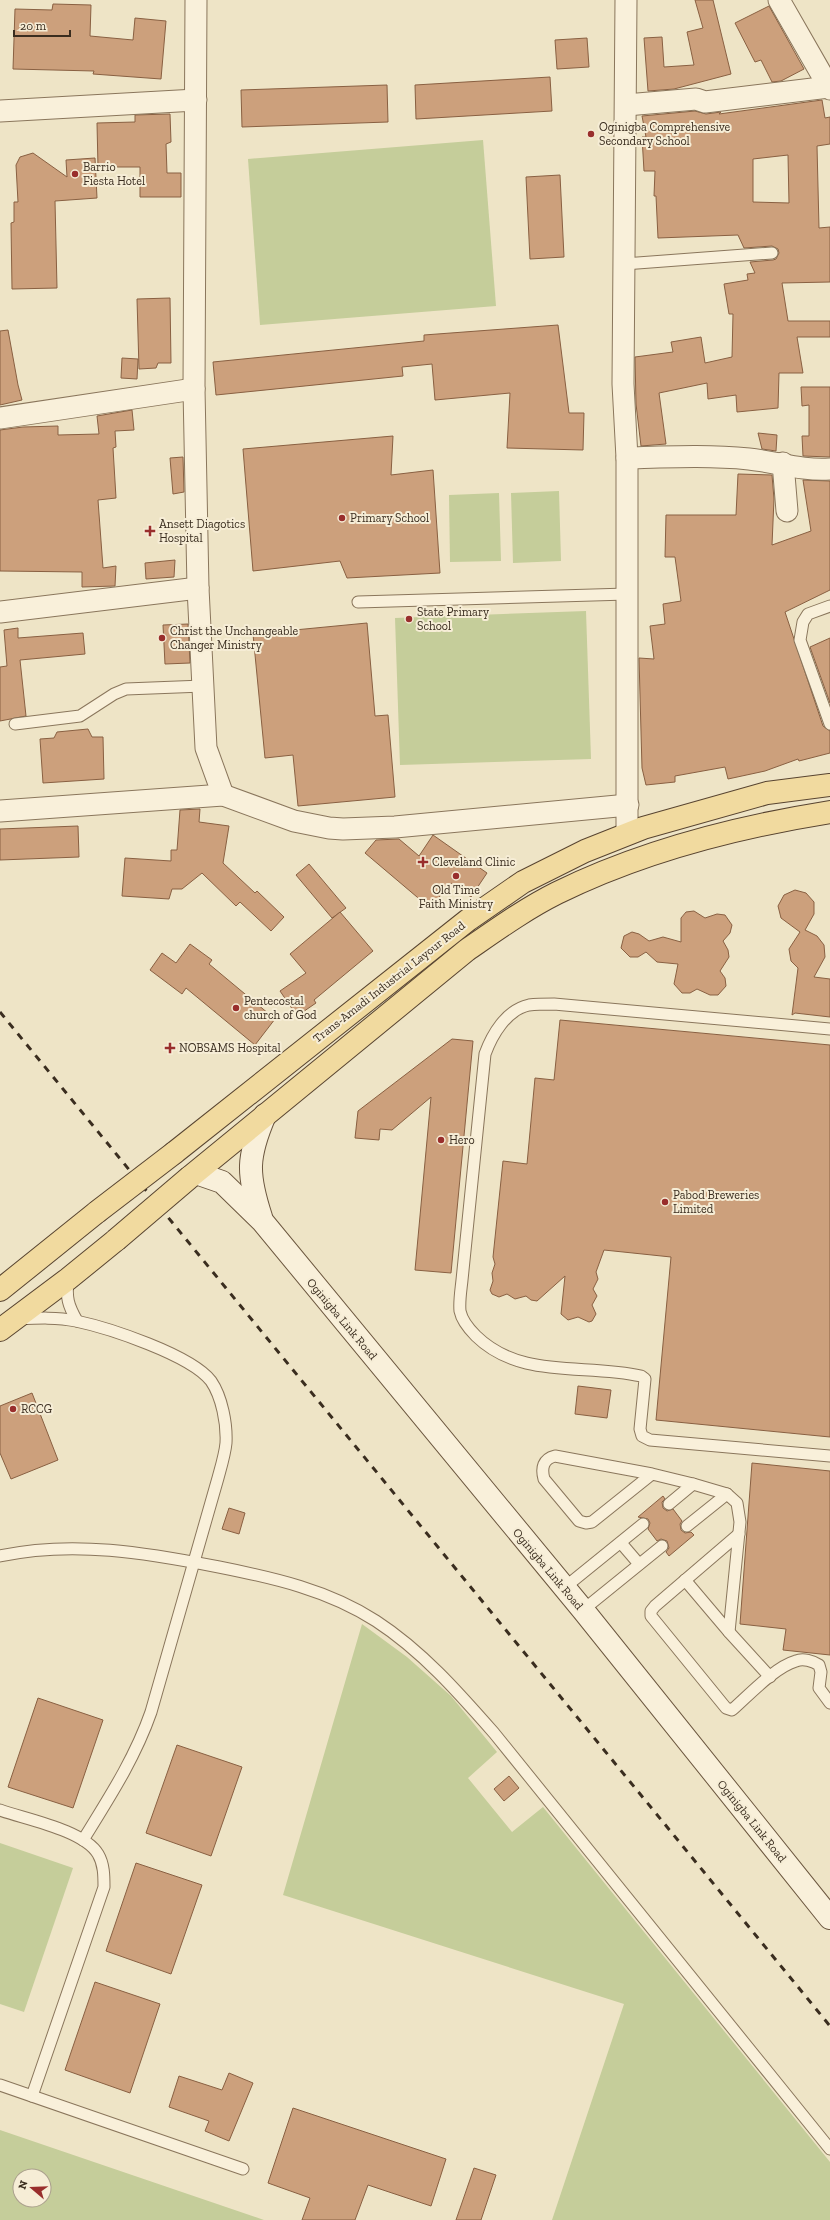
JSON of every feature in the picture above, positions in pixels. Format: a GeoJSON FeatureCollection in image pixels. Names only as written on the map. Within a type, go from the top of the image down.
{"type":"FeatureCollection","features":[{"type":"Feature","properties":{"kind":"main road","name":"Trans-Amadi Industrial Layour Road"},"geometry":{"type":"LineString","coordinates":[[0,1290],[468,920],[523,882],[584,851],[627,834],[767,793],[830,785]]}},
{"type":"Feature","properties":{"kind":"main road","name":"Trans-Amadi Industrial Layour Road"},"geometry":{"type":"LineString","coordinates":[[8,1325],[116,1240],[265,1115],[467,950],[511,919],[556,894],[603,872],[664,851],[731,831],[830,812]]}},
{"type":"Feature","properties":{"kind":"street"},"geometry":{"type":"LineString","coordinates":[[196,0],[194,389],[198,588],[206,748],[223,795]]}},
{"type":"Feature","properties":{"kind":"street"},"geometry":{"type":"LineString","coordinates":[[626,0],[623,384],[627,458],[627,834]]}},
{"type":"Feature","properties":{"kind":"street"},"geometry":{"type":"LineString","coordinates":[[626,105],[696,99],[705,102],[830,88],[779,0]]}},
{"type":"Feature","properties":{"kind":"street"},"geometry":{"type":"LineString","coordinates":[[0,111],[196,100]]}},
{"type":"Feature","properties":{"kind":"street"},"geometry":{"type":"LineString","coordinates":[[0,418],[194,389]]}},
{"type":"Feature","properties":{"kind":"street"},"geometry":{"type":"LineString","coordinates":[[627,458],[728,457],[783,463],[800,469],[830,469]]}},
{"type":"Feature","properties":{"kind":"street"},"geometry":{"type":"LineString","coordinates":[[783,463],[787,511]]}},
{"type":"Feature","properties":{"kind":"street"},"geometry":{"type":"LineString","coordinates":[[0,612],[198,588]]}},
{"type":"Feature","properties":{"kind":"street"},"geometry":{"type":"LineString","coordinates":[[0,811],[223,795],[294,820],[329,828],[343,829],[395,827],[628,805]]}},
{"type":"Feature","properties":{"kind":"street"},"geometry":{"type":"LineString","coordinates":[[263,1222],[254,1195],[250,1165],[254,1146],[265,1115]]}},
{"type":"Feature","properties":{"kind":"street"},"geometry":{"type":"LineString","coordinates":[[193,1175],[222,1182],[263,1222]]}},
{"type":"Feature","properties":{"kind":"street","name":"Oginigba Link Road"},"geometry":{"type":"LineString","coordinates":[[263,1222],[583,1610],[830,1918]]}},
{"type":"Feature","properties":{"kind":"lane"},"geometry":{"type":"LineString","coordinates":[[624,264],[772,253]]}},
{"type":"Feature","properties":{"kind":"lane"},"geometry":{"type":"LineString","coordinates":[[358,602],[627,594]]}},
{"type":"Feature","properties":{"kind":"lane"},"geometry":{"type":"LineString","coordinates":[[830,606],[808,614],[803,622],[800,640],[830,724]]}},
{"type":"Feature","properties":{"kind":"lane"},"geometry":{"type":"LineString","coordinates":[[15,724],[80,716],[114,694],[126,689],[203,686]]}},
{"type":"Feature","properties":{"kind":"lane"},"geometry":{"type":"LineString","coordinates":[[830,1029],[554,1004],[528,1005],[514,1012],[492,1037],[485,1054],[460,1311],[466,1325],[486,1346],[502,1356],[539,1366],[641,1376],[645,1379],[640,1429],[642,1436],[650,1440],[830,1456]]}},
{"type":"Feature","properties":{"kind":"lane"},"geometry":{"type":"LineString","coordinates":[[68,1279],[66,1296],[70,1309],[77,1321]]}},
{"type":"Feature","properties":{"kind":"lane"},"geometry":{"type":"LineString","coordinates":[[8,1325],[39,1318],[77,1321],[131,1338],[190,1363],[211,1381],[220,1400],[224,1420],[226,1443],[195,1562],[142,1736],[126,1770],[83,1840]]}},
{"type":"Feature","properties":{"kind":"lane"},"geometry":{"type":"LineString","coordinates":[[652,1474],[592,1522],[586,1523],[579,1521],[544,1479],[542,1472],[544,1463],[548,1458],[555,1456],[652,1474],[727,1494],[737,1504],[740,1512],[729,1632]]}},
{"type":"Feature","properties":{"kind":"lane"},"geometry":{"type":"LineString","coordinates":[[669,1504],[693,1484]]}},
{"type":"Feature","properties":{"kind":"lane"},"geometry":{"type":"LineString","coordinates":[[687,1526],[727,1494]]}},
{"type":"Feature","properties":{"kind":"lane"},"geometry":{"type":"LineString","coordinates":[[564,1588],[643,1524]]}},
{"type":"Feature","properties":{"kind":"lane"},"geometry":{"type":"LineString","coordinates":[[739,1534],[655,1606],[651,1611],[651,1616],[726,1708],[732,1710],[770,1677],[786,1665],[797,1660],[813,1661],[819,1665],[821,1672],[819,1688],[830,1703]]}},
{"type":"Feature","properties":{"kind":"lane"},"geometry":{"type":"LineString","coordinates":[[621,1543],[639,1564]]}},
{"type":"Feature","properties":{"kind":"lane"},"geometry":{"type":"LineString","coordinates":[[583,1610],[662,1546]]}},
{"type":"Feature","properties":{"kind":"lane"},"geometry":{"type":"LineString","coordinates":[[0,1556],[52,1548],[82,1548],[134,1553],[195,1562],[262,1576],[306,1588],[343,1603],[374,1620],[402,1639],[431,1666],[494,1733],[830,2149]]}},
{"type":"Feature","properties":{"kind":"lane"},"geometry":{"type":"LineString","coordinates":[[685,1580],[770,1677]]}},
{"type":"Feature","properties":{"kind":"lane"},"geometry":{"type":"LineString","coordinates":[[0,1810],[83,1840],[98,1853],[104,1870],[104,1887],[32,2096]]}},
{"type":"Feature","properties":{"kind":"lane"},"geometry":{"type":"LineString","coordinates":[[0,2085],[243,2169]]}},
{"type":"Feature","properties":{"kind":"green space"},"geometry":{"type":"Polygon","coordinates":[[[483,140],[496,306],[260,325],[248,159],[483,140]]]}},
{"type":"Feature","properties":{"kind":"green space"},"geometry":{"type":"Polygon","coordinates":[[[559,491],[561,561],[513,563],[511,493],[559,491]]]}},
{"type":"Feature","properties":{"kind":"green space"},"geometry":{"type":"Polygon","coordinates":[[[499,493],[501,561],[450,562],[449,495],[499,493]]]}},
{"type":"Feature","properties":{"kind":"green space"},"geometry":{"type":"Polygon","coordinates":[[[586,611],[591,759],[400,765],[395,618],[586,611]]]}},
{"type":"Feature","properties":{"kind":"green space"},"geometry":{"type":"Polygon","coordinates":[[[362,1624],[407,1657],[451,1696],[497,1752],[468,1778],[512,1832],[543,1807],[830,2162],[830,2220],[552,2220],[624,2004],[283,1895],[362,1624]]]}},
{"type":"Feature","properties":{"kind":"green space"},"geometry":{"type":"Polygon","coordinates":[[[0,1843],[73,1868],[24,2012],[0,2004],[0,1843]]]}},
{"type":"Feature","properties":{"kind":"green space"},"geometry":{"type":"Polygon","coordinates":[[[0,2130],[264,2220],[0,2220],[0,2130]]]}},
{"type":"Feature","properties":{"kind":"building"},"geometry":{"type":"Polygon","coordinates":[[[695,0],[713,0],[731,74],[674,89],[648,91],[644,38],[662,37],[664,67],[694,65],[687,32],[703,28],[695,0]]]}},
{"type":"Feature","properties":{"kind":"building"},"geometry":{"type":"Polygon","coordinates":[[[53,4],[91,5],[90,36],[133,40],[135,18],[166,21],[161,79],[93,74],[94,71],[13,69],[15,9],[52,10],[53,4]]]}},
{"type":"Feature","properties":{"kind":"building"},"geometry":{"type":"Polygon","coordinates":[[[769,6],[804,69],[781,81],[772,82],[761,60],[755,62],[735,23],[769,6]]]}},
{"type":"Feature","properties":{"kind":"building"},"geometry":{"type":"Polygon","coordinates":[[[587,38],[589,67],[557,69],[555,40],[587,38]]]}},
{"type":"Feature","properties":{"kind":"building"},"geometry":{"type":"Polygon","coordinates":[[[550,77],[552,111],[416,119],[415,85],[550,77]]]}},
{"type":"Feature","properties":{"kind":"building"},"geometry":{"type":"Polygon","coordinates":[[[387,85],[388,122],[242,127],[241,90],[387,85]]]}},
{"type":"Feature","properties":{"kind":"building"},"geometry":{"type":"Polygon","coordinates":[[[822,100],[825,118],[830,117],[830,144],[817,146],[819,228],[830,227],[830,282],[782,283],[788,321],[830,321],[830,337],[797,337],[803,373],[779,373],[778,408],[737,412],[736,395],[708,399],[707,383],[659,393],[666,444],[641,446],[636,404],[635,357],[673,352],[671,342],[701,337],[705,363],[732,357],[733,314],[729,314],[724,284],[748,280],[747,274],[755,273],[750,262],[773,260],[776,259],[779,253],[778,249],[772,246],[744,248],[738,235],[658,238],[656,196],[654,196],[655,171],[644,171],[642,137],[646,137],[642,116],[695,111],[706,114],[721,112],[719,114],[822,100]],[[788,155],[753,159],[753,202],[789,203],[788,155]]]}},
{"type":"Feature","properties":{"kind":"building"},"geometry":{"type":"Polygon","coordinates":[[[170,114],[171,142],[166,144],[167,173],[181,173],[181,197],[140,197],[140,167],[98,167],[97,123],[135,122],[135,115],[170,114]]]}},
{"type":"Feature","properties":{"kind":"building"},"geometry":{"type":"Polygon","coordinates":[[[33,153],[67,177],[66,160],[95,158],[97,198],[55,201],[57,288],[12,289],[11,223],[14,222],[14,202],[18,202],[16,165],[20,157],[33,153]]]}},
{"type":"Feature","properties":{"kind":"building"},"geometry":{"type":"Polygon","coordinates":[[[560,175],[564,257],[530,259],[526,177],[560,175]]]}},
{"type":"Feature","properties":{"kind":"building"},"geometry":{"type":"Polygon","coordinates":[[[170,298],[171,363],[158,363],[156,368],[139,369],[137,299],[170,298]]]}},
{"type":"Feature","properties":{"kind":"building"},"geometry":{"type":"Polygon","coordinates":[[[558,325],[569,413],[584,413],[583,450],[507,448],[510,393],[435,400],[432,364],[402,367],[403,376],[216,395],[213,362],[424,341],[424,335],[558,325]]]}},
{"type":"Feature","properties":{"kind":"building"},"geometry":{"type":"Polygon","coordinates":[[[8,330],[22,400],[0,405],[0,331],[8,330]]]}},
{"type":"Feature","properties":{"kind":"building"},"geometry":{"type":"Polygon","coordinates":[[[122,358],[138,359],[137,379],[121,378],[122,358]]]}},
{"type":"Feature","properties":{"kind":"building"},"geometry":{"type":"Polygon","coordinates":[[[801,387],[830,387],[830,457],[803,456],[802,436],[809,436],[809,405],[802,406],[801,387]]]}},
{"type":"Feature","properties":{"kind":"building"},"geometry":{"type":"Polygon","coordinates":[[[132,410],[134,430],[115,431],[116,447],[113,448],[116,498],[98,500],[103,568],[116,566],[115,586],[82,587],[82,572],[0,571],[0,430],[23,427],[58,426],[58,435],[99,434],[97,416],[132,410]]]}},
{"type":"Feature","properties":{"kind":"building"},"geometry":{"type":"Polygon","coordinates":[[[758,433],[777,435],[776,451],[762,449],[758,433]]]}},
{"type":"Feature","properties":{"kind":"building","name":"Primary School"},"geometry":{"type":"Polygon","coordinates":[[[393,436],[391,475],[433,470],[440,573],[347,578],[340,561],[253,571],[243,449],[393,436]]]}},
{"type":"Feature","properties":{"kind":"building"},"geometry":{"type":"Polygon","coordinates":[[[183,457],[184,492],[173,494],[170,458],[183,457]]]}},
{"type":"Feature","properties":{"kind":"building"},"geometry":{"type":"Polygon","coordinates":[[[738,474],[772,475],[774,499],[772,545],[811,531],[803,480],[830,481],[830,590],[785,612],[823,726],[830,731],[830,753],[799,761],[798,759],[765,771],[728,779],[725,767],[675,776],[675,782],[646,785],[642,768],[639,658],[654,659],[650,626],[665,624],[663,604],[681,601],[675,557],[665,557],[666,515],[736,515],[738,474]]]}},
{"type":"Feature","properties":{"kind":"building"},"geometry":{"type":"Polygon","coordinates":[[[175,560],[174,577],[146,579],[145,563],[175,560]]]}},
{"type":"Feature","properties":{"kind":"building"},"geometry":{"type":"Polygon","coordinates":[[[367,623],[375,716],[388,715],[395,797],[298,806],[293,755],[265,758],[253,634],[367,623]]]}},
{"type":"Feature","properties":{"kind":"building"},"geometry":{"type":"Polygon","coordinates":[[[188,624],[190,663],[165,664],[163,625],[188,624]]]}},
{"type":"Feature","properties":{"kind":"building"},"geometry":{"type":"Polygon","coordinates":[[[18,628],[18,638],[83,633],[85,654],[20,660],[26,716],[0,721],[0,667],[7,666],[4,630],[18,628]]]}},
{"type":"Feature","properties":{"kind":"building"},"geometry":{"type":"Polygon","coordinates":[[[830,638],[830,703],[810,647],[830,638]]]}},
{"type":"Feature","properties":{"kind":"building"},"geometry":{"type":"Polygon","coordinates":[[[88,729],[92,737],[103,737],[104,779],[43,783],[40,739],[54,738],[57,732],[88,729]]]}},
{"type":"Feature","properties":{"kind":"building"},"geometry":{"type":"Polygon","coordinates":[[[200,809],[199,822],[229,826],[223,863],[255,893],[257,891],[284,917],[271,931],[240,902],[236,906],[202,873],[182,889],[172,889],[169,899],[122,896],[125,858],[171,861],[171,850],[177,850],[180,810],[200,809]]]}},
{"type":"Feature","properties":{"kind":"building"},"geometry":{"type":"Polygon","coordinates":[[[78,826],[79,857],[0,860],[0,829],[78,826]]]}},
{"type":"Feature","properties":{"kind":"building"},"geometry":{"type":"Polygon","coordinates":[[[433,835],[487,873],[471,897],[451,883],[430,908],[365,853],[376,840],[399,839],[419,856],[433,835]]]}},
{"type":"Feature","properties":{"kind":"building"},"geometry":{"type":"Polygon","coordinates":[[[309,864],[346,908],[332,918],[296,875],[309,864]]]}},
{"type":"Feature","properties":{"kind":"building"},"geometry":{"type":"Polygon","coordinates":[[[795,890],[806,893],[814,902],[814,914],[805,930],[817,936],[824,945],[825,957],[814,977],[830,979],[830,1017],[795,1013],[792,1015],[798,968],[791,961],[789,949],[800,932],[781,918],[778,906],[784,895],[795,890]]]}},
{"type":"Feature","properties":{"kind":"building"},"geometry":{"type":"Polygon","coordinates":[[[694,911],[705,918],[717,914],[725,915],[732,925],[730,933],[723,941],[728,950],[729,957],[720,971],[725,978],[726,986],[718,995],[710,995],[697,989],[690,993],[682,993],[674,984],[678,964],[657,962],[646,952],[638,957],[630,957],[621,948],[624,936],[632,932],[639,934],[649,941],[663,937],[681,942],[681,918],[686,912],[694,911]]]}},
{"type":"Feature","properties":{"kind":"building"},"geometry":{"type":"Polygon","coordinates":[[[340,912],[373,951],[314,1000],[316,1003],[297,1016],[280,991],[306,973],[290,954],[340,912]]]}},
{"type":"Feature","properties":{"kind":"building"},"geometry":{"type":"Polygon","coordinates":[[[190,944],[212,960],[209,964],[275,1019],[255,1045],[186,988],[182,994],[150,970],[162,953],[176,963],[190,944]]]}},
{"type":"Feature","properties":{"kind":"building","name":"Pabod Breweries Limited"},"geometry":{"type":"Polygon","coordinates":[[[560,1020],[830,1045],[830,1437],[656,1420],[671,1257],[604,1250],[596,1272],[598,1279],[593,1289],[597,1296],[592,1305],[596,1314],[592,1321],[589,1322],[578,1317],[568,1320],[561,1314],[565,1276],[537,1301],[531,1300],[526,1296],[515,1299],[507,1294],[499,1297],[492,1294],[490,1290],[493,1281],[492,1273],[495,1264],[493,1257],[503,1161],[527,1164],[535,1078],[554,1080],[560,1020]]]}},
{"type":"Feature","properties":{"kind":"building"},"geometry":{"type":"Polygon","coordinates":[[[452,1039],[473,1041],[451,1273],[415,1270],[431,1097],[392,1130],[380,1129],[379,1140],[355,1138],[358,1111],[452,1039]]]}},
{"type":"Feature","properties":{"kind":"building"},"geometry":{"type":"Polygon","coordinates":[[[578,1386],[611,1390],[607,1418],[575,1414],[578,1386]]]}},
{"type":"Feature","properties":{"kind":"building"},"geometry":{"type":"Polygon","coordinates":[[[32,1393],[58,1460],[11,1479],[0,1453],[0,1406],[32,1393]]]}},
{"type":"Feature","properties":{"kind":"building"},"geometry":{"type":"Polygon","coordinates":[[[752,1463],[830,1471],[830,1655],[783,1650],[786,1629],[740,1624],[752,1463]]]}},
{"type":"Feature","properties":{"kind":"building"},"geometry":{"type":"Polygon","coordinates":[[[663,1496],[665,1499],[662,1502],[663,1508],[667,1511],[673,1509],[682,1521],[680,1524],[681,1530],[685,1533],[691,1532],[694,1535],[669,1556],[666,1552],[669,1548],[667,1541],[661,1539],[657,1541],[648,1529],[650,1523],[648,1519],[638,1517],[663,1496]]]}},
{"type":"Feature","properties":{"kind":"building"},"geometry":{"type":"Polygon","coordinates":[[[229,1508],[245,1513],[239,1534],[222,1529],[229,1508]]]}},
{"type":"Feature","properties":{"kind":"building"},"geometry":{"type":"Polygon","coordinates":[[[38,1698],[103,1720],[73,1808],[8,1787],[38,1698]]]}},
{"type":"Feature","properties":{"kind":"building"},"geometry":{"type":"Polygon","coordinates":[[[177,1745],[242,1767],[211,1856],[146,1833],[177,1745]]]}},
{"type":"Feature","properties":{"kind":"building"},"geometry":{"type":"Polygon","coordinates":[[[509,1776],[519,1788],[504,1801],[494,1789],[509,1776]]]}},
{"type":"Feature","properties":{"kind":"building"},"geometry":{"type":"Polygon","coordinates":[[[136,1863],[202,1885],[171,1974],[106,1951],[136,1863]]]}},
{"type":"Feature","properties":{"kind":"building"},"geometry":{"type":"Polygon","coordinates":[[[95,1982],[160,2004],[130,2093],[65,2070],[95,1982]]]}},
{"type":"Feature","properties":{"kind":"building"},"geometry":{"type":"Polygon","coordinates":[[[229,2073],[253,2083],[229,2141],[205,2131],[209,2121],[169,2107],[179,2076],[222,2090],[229,2073]]]}},
{"type":"Feature","properties":{"kind":"building"},"geometry":{"type":"Polygon","coordinates":[[[293,2108],[446,2159],[431,2206],[368,2185],[355,2220],[302,2220],[310,2198],[268,2183],[293,2108]]]}},
{"type":"Feature","properties":{"kind":"building"},"geometry":{"type":"Polygon","coordinates":[[[474,2168],[496,2175],[481,2220],[456,2220],[474,2168]]]}},
{"type":"Feature","properties":{"kind":"railway"},"geometry":{"type":"LineString","coordinates":[[0,1012],[830,2026]]}},
{"type":"Feature","properties":{"kind":"place","name":"Oginigba Comprehensive Secondary School"},"geometry":{"type":"Point","coordinates":[591,134]}},
{"type":"Feature","properties":{"kind":"place","name":"Barrio Fiesta Hotel"},"geometry":{"type":"Point","coordinates":[75,174]}},
{"type":"Feature","properties":{"kind":"place","name":"Primary School"},"geometry":{"type":"Point","coordinates":[342,518]}},
{"type":"Feature","properties":{"kind":"place","name":"Ansett Diagotics Hospital"},"geometry":{"type":"Point","coordinates":[150,531]}},
{"type":"Feature","properties":{"kind":"place","name":"State Primary School"},"geometry":{"type":"Point","coordinates":[409,619]}},
{"type":"Feature","properties":{"kind":"place","name":"Christ the Unchangeable Changer Ministry"},"geometry":{"type":"Point","coordinates":[162,638]}},
{"type":"Feature","properties":{"kind":"place","name":"Cleveland Clinic"},"geometry":{"type":"Point","coordinates":[423,862]}},
{"type":"Feature","properties":{"kind":"place","name":"Old Time Faith Ministry"},"geometry":{"type":"Point","coordinates":[456,876]}},
{"type":"Feature","properties":{"kind":"place","name":"Pentecostal church of God"},"geometry":{"type":"Point","coordinates":[236,1008]}},
{"type":"Feature","properties":{"kind":"place","name":"NOBSAMS Hospital"},"geometry":{"type":"Point","coordinates":[170,1048]}},
{"type":"Feature","properties":{"kind":"place","name":"Hero"},"geometry":{"type":"Point","coordinates":[441,1140]}},
{"type":"Feature","properties":{"kind":"place","name":"Pabod Breweries Limited"},"geometry":{"type":"Point","coordinates":[665,1202]}},
{"type":"Feature","properties":{"kind":"place","name":"RCCG"},"geometry":{"type":"Point","coordinates":[13,1409]}}]}
